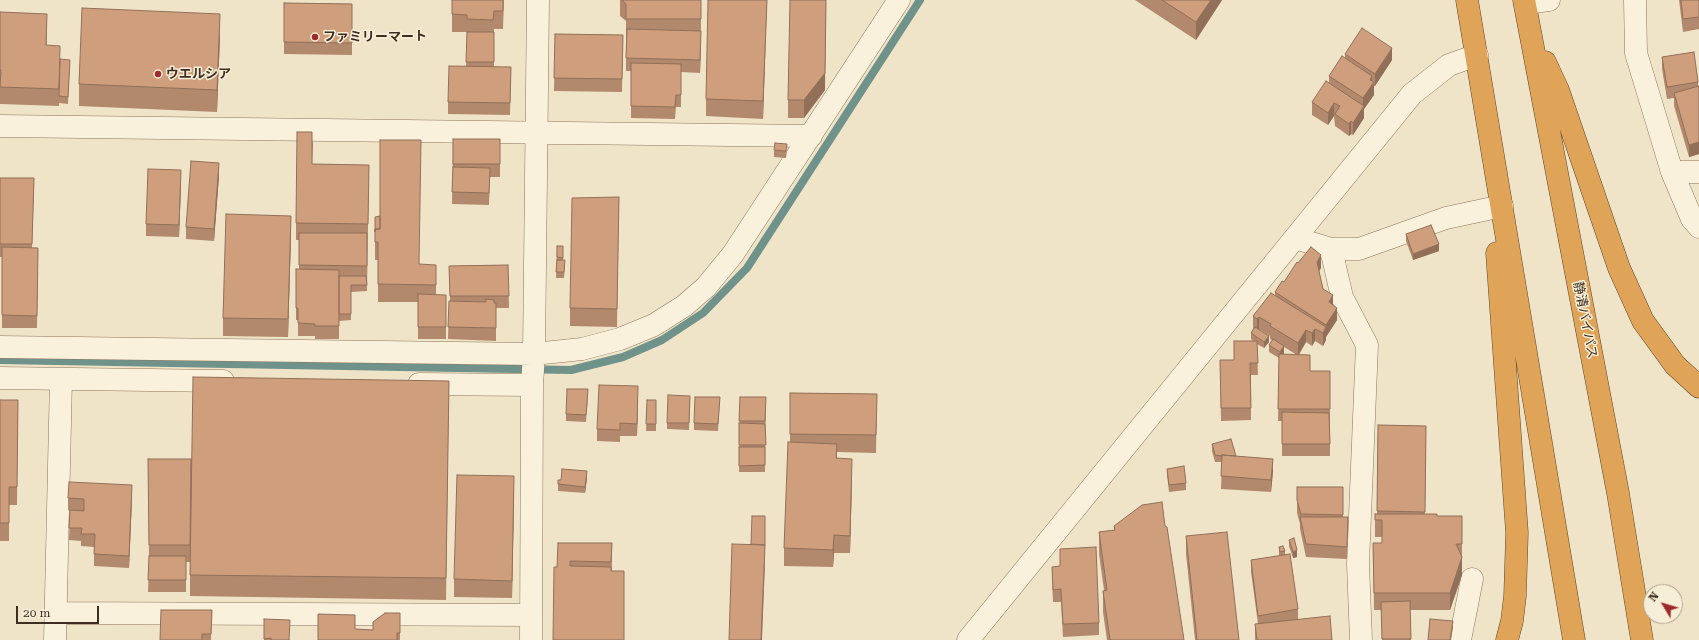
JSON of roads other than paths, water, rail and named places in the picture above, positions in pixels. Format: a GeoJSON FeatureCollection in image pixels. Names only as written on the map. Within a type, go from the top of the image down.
{"type":"FeatureCollection","features":[{"type":"Feature","properties":{"kind":"highway"},"geometry":{"type":"LineString","coordinates":[[1467,0],[1486,115],[1497,206],[1574,640]]}},
{"type":"Feature","properties":{"kind":"highway","name":"静清バイパス"},"geometry":{"type":"LineString","coordinates":[[1524,2],[1531,30],[1618,493],[1642,640]]}},
{"type":"Feature","properties":{"kind":"highway"},"geometry":{"type":"LineString","coordinates":[[1531,30],[1558,90],[1619,268],[1643,321],[1675,365],[1699,387]]}},
{"type":"Feature","properties":{"kind":"highway"},"geometry":{"type":"LineString","coordinates":[[1497,206],[1517,533],[1515,596],[1512,622],[1507,640]]}},
{"type":"Feature","properties":{"kind":"street"},"geometry":{"type":"LineString","coordinates":[[531,640],[532,386],[534,354],[535,132],[538,0]]}},
{"type":"Feature","properties":{"kind":"street"},"geometry":{"type":"LineString","coordinates":[[0,347],[534,354],[582,350],[620,339],[654,326],[684,306],[706,287],[733,254],[899,0]]}},
{"type":"Feature","properties":{"kind":"street"},"geometry":{"type":"LineString","coordinates":[[1524,2],[1550,0]]}},
{"type":"Feature","properties":{"kind":"street"},"geometry":{"type":"LineString","coordinates":[[1635,0],[1636,53],[1672,172],[1692,219],[1699,228]]}},
{"type":"Feature","properties":{"kind":"street"},"geometry":{"type":"LineString","coordinates":[[968,640],[1412,94],[1449,65],[1477,54]]}},
{"type":"Feature","properties":{"kind":"street"},"geometry":{"type":"LineString","coordinates":[[0,126],[811,136]]}},
{"type":"Feature","properties":{"kind":"street"},"geometry":{"type":"LineString","coordinates":[[1672,172],[1699,172]]}},
{"type":"Feature","properties":{"kind":"street"},"geometry":{"type":"LineString","coordinates":[[1295,238],[1331,250],[1359,249],[1446,218],[1497,206]]}},
{"type":"Feature","properties":{"kind":"street"},"geometry":{"type":"LineString","coordinates":[[1331,250],[1342,297],[1367,345],[1358,564],[1361,640]]}},
{"type":"Feature","properties":{"kind":"street"},"geometry":{"type":"LineString","coordinates":[[0,378],[244,382]]}},
{"type":"Feature","properties":{"kind":"street"},"geometry":{"type":"LineString","coordinates":[[55,640],[61,379]]}},
{"type":"Feature","properties":{"kind":"street"},"geometry":{"type":"LineString","coordinates":[[396,384],[532,386]]}},
{"type":"Feature","properties":{"kind":"street"},"geometry":{"type":"LineString","coordinates":[[1460,640],[1472,579]]}},
{"type":"Feature","properties":{"kind":"street"},"geometry":{"type":"LineString","coordinates":[[56,613],[531,615]]}},
{"type":"Feature","properties":{"kind":"waterway"},"geometry":{"type":"LineString","coordinates":[[0,360],[571,370],[623,357],[662,340],[703,313],[747,268],[920,0]]}},
{"type":"Feature","properties":{"kind":"place","name":"ファミリーマート"},"geometry":{"type":"Point","coordinates":[315,37]}},
{"type":"Feature","properties":{"kind":"place","name":"ウエルシア"},"geometry":{"type":"Point","coordinates":[158,74]}}]}
